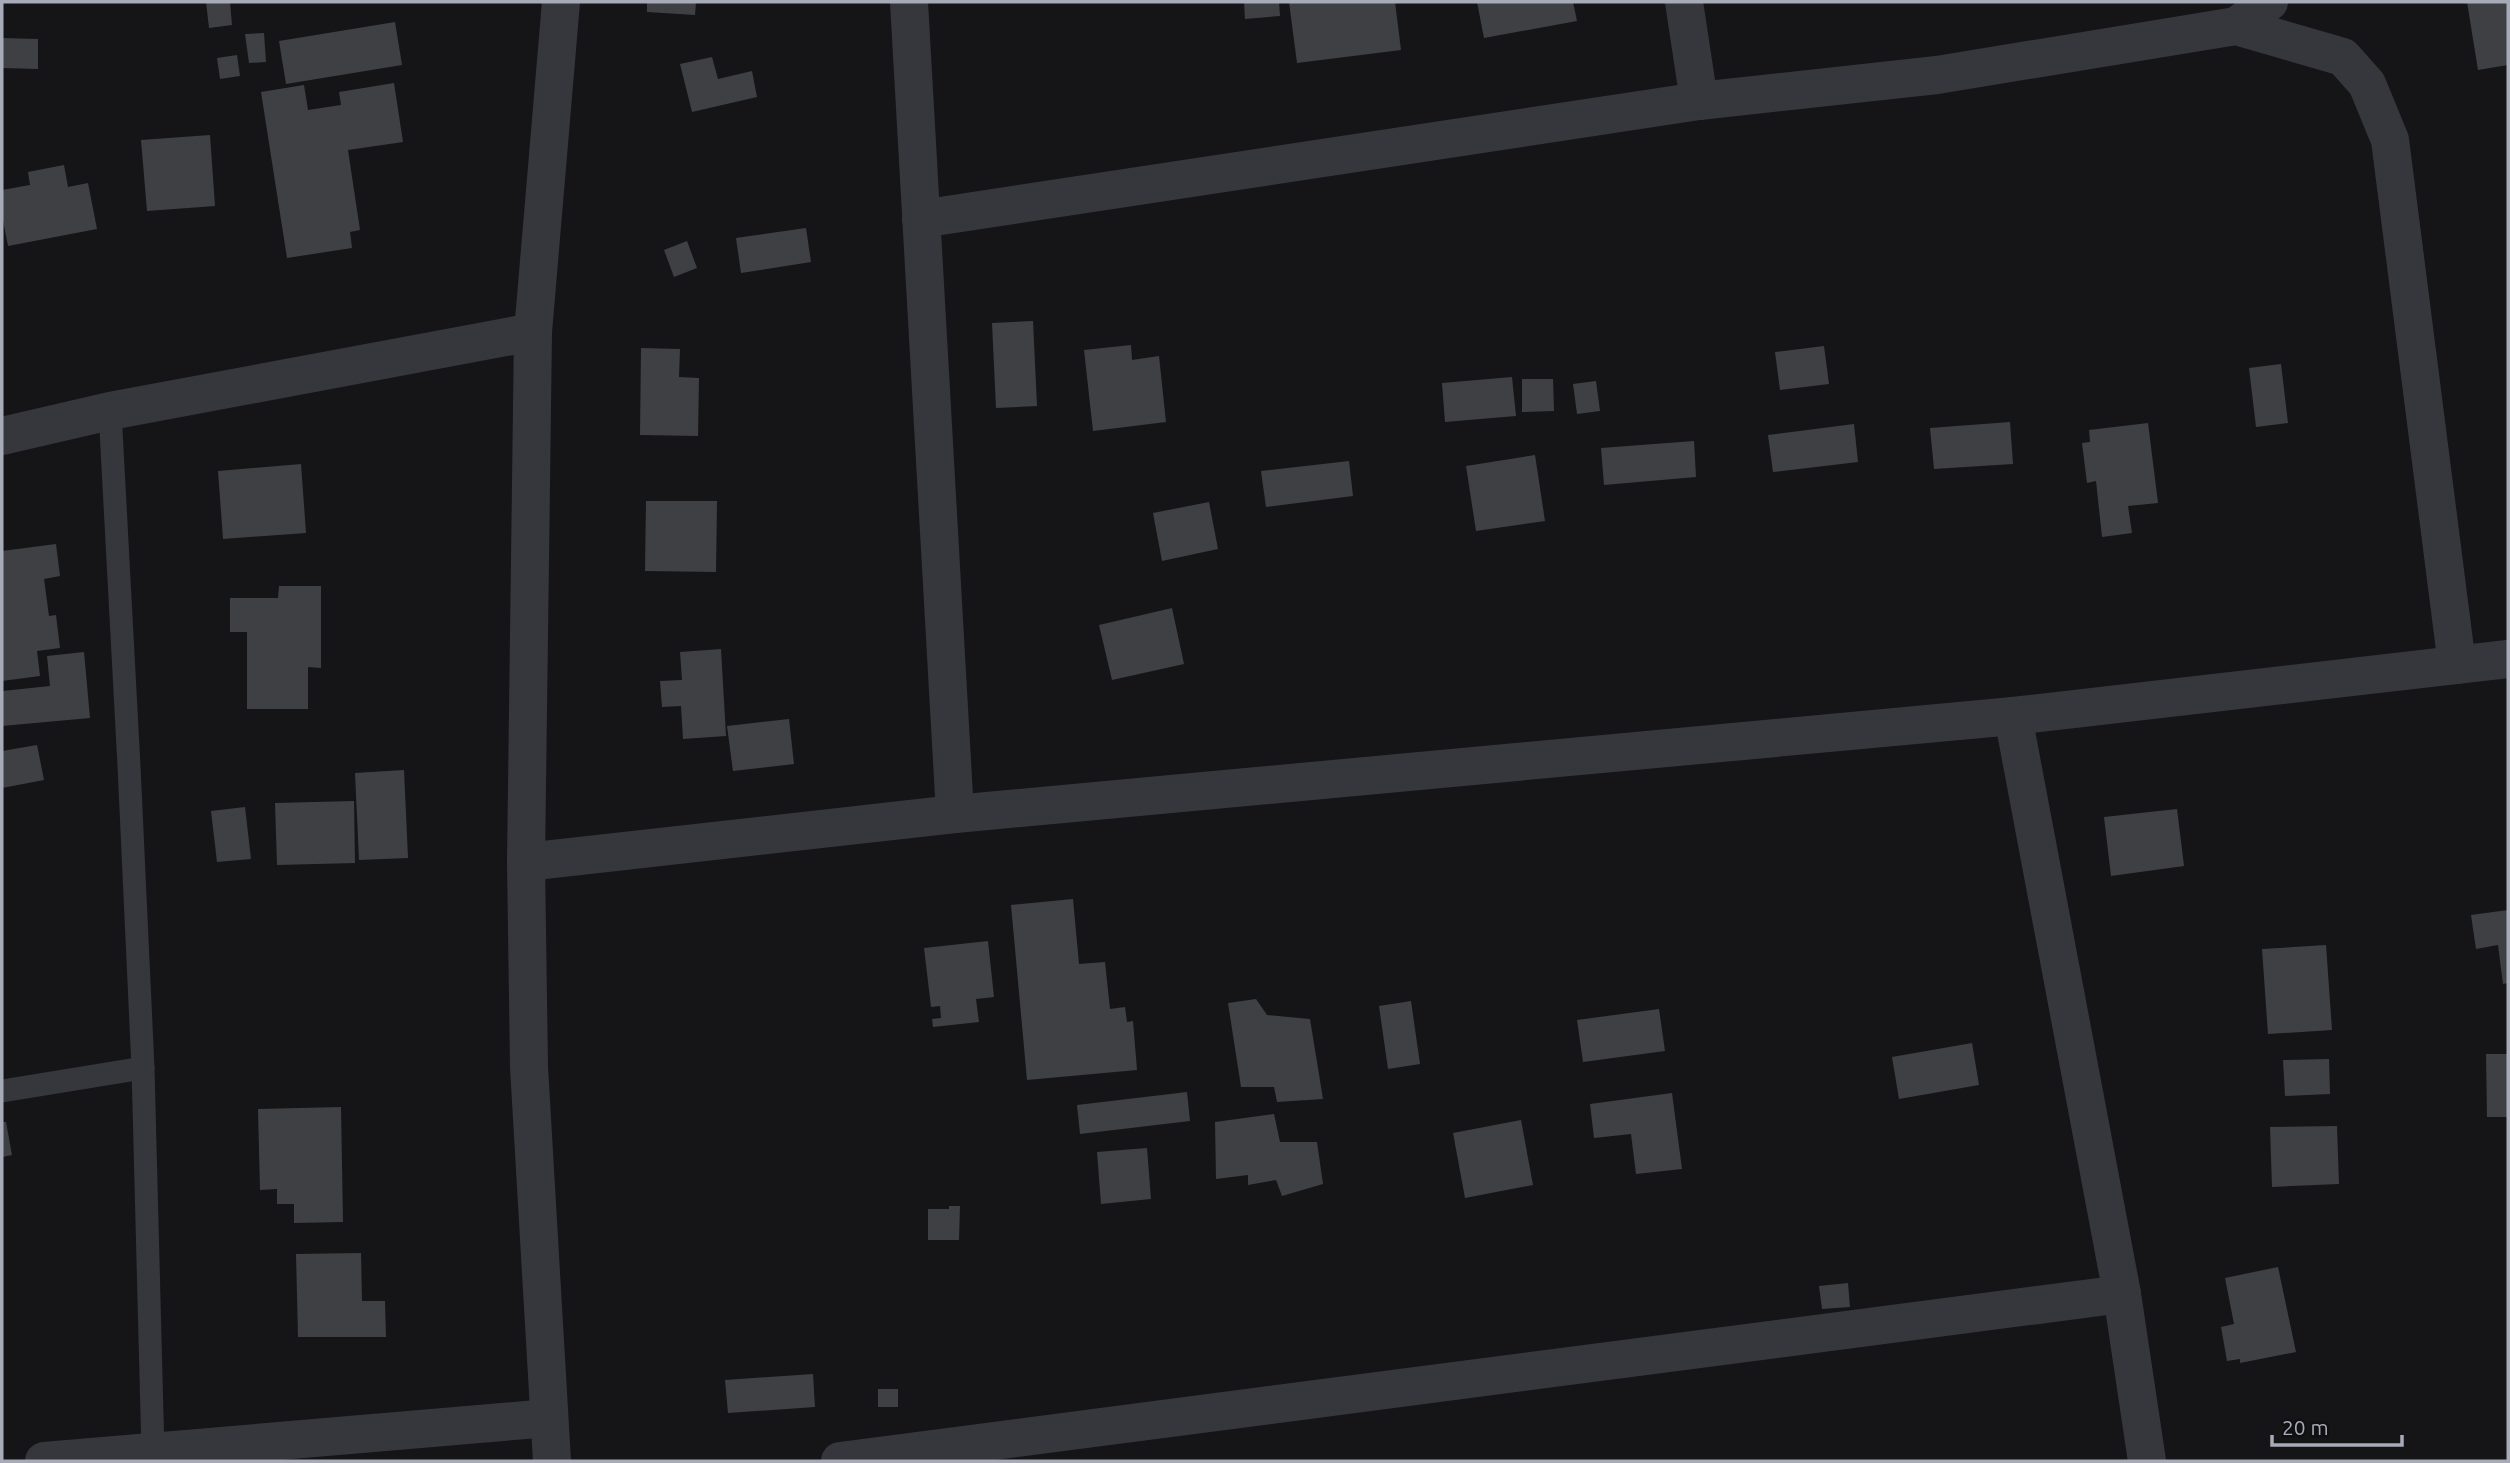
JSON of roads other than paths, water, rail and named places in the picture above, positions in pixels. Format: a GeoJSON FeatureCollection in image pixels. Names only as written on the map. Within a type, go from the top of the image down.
{"type":"FeatureCollection","features":[{"type":"Feature","properties":{"kind":"street"},"geometry":{"type":"LineString","coordinates":[[552,1461],[529,1066],[526,862],[533,332],[561,2]]}},
{"type":"Feature","properties":{"kind":"street"},"geometry":{"type":"LineString","coordinates":[[909,2],[955,814]]}},
{"type":"Feature","properties":{"kind":"street"},"geometry":{"type":"LineString","coordinates":[[1684,2],[1699,101]]}},
{"type":"Feature","properties":{"kind":"street"},"geometry":{"type":"LineString","coordinates":[[2236,26],[2269,2]]}},
{"type":"Feature","properties":{"kind":"street"},"geometry":{"type":"LineString","coordinates":[[921,219],[1699,101],[1937,75],[2236,26],[2343,57],[2367,84],[2390,140],[2456,665]]}},
{"type":"Feature","properties":{"kind":"street"},"geometry":{"type":"LineString","coordinates":[[2,436],[110,411],[533,332]]}},
{"type":"Feature","properties":{"kind":"street"},"geometry":{"type":"LineString","coordinates":[[526,862],[955,814],[2013,716],[2508,659]]}},
{"type":"Feature","properties":{"kind":"street"},"geometry":{"type":"LineString","coordinates":[[2013,716],[2122,1294],[2147,1461]]}},
{"type":"Feature","properties":{"kind":"street"},"geometry":{"type":"LineString","coordinates":[[840,1461],[967,1453],[2122,1294]]}},
{"type":"Feature","properties":{"kind":"street"},"geometry":{"type":"LineString","coordinates":[[44,1461],[549,1418]]}},
{"type":"Feature","properties":{"kind":"lane"},"geometry":{"type":"LineString","coordinates":[[110,411],[130,766],[153,1453]]}},
{"type":"Feature","properties":{"kind":"lane"},"geometry":{"type":"LineString","coordinates":[[2,1091],[142,1068]]}}]}
